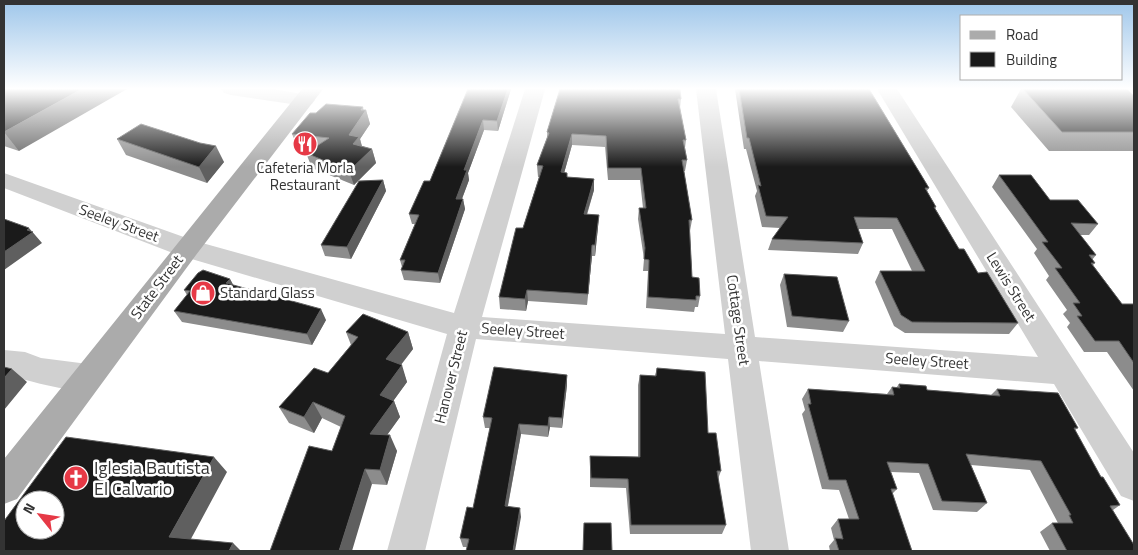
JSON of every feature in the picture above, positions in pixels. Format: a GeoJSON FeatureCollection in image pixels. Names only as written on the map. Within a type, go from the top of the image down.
{"type":"FeatureCollection","features":[{"type":"Feature","properties":{"kind":"main road","name":"State Street"},"geometry":{"type":"LineString","coordinates":[[4,487],[187,248],[293,115]]}},
{"type":"Feature","properties":{"kind":"street","name":"Hanover Street"},"geometry":{"type":"LineString","coordinates":[[406,551],[464,327],[527,115]]}},
{"type":"Feature","properties":{"kind":"street","name":"Cottage Street"},"geometry":{"type":"LineString","coordinates":[[710,115],[770,551]]}},
{"type":"Feature","properties":{"kind":"street","name":"Lewis Street"},"geometry":{"type":"LineString","coordinates":[[903,115],[1134,484]]}},
{"type":"Feature","properties":{"kind":"street","name":"Seeley Street"},"geometry":{"type":"LineString","coordinates":[[4,180],[187,248],[464,327],[1064,372]]}},
{"type":"Feature","properties":{"kind":"street"},"geometry":{"type":"LineString","coordinates":[[4,363],[88,377]]}},
{"type":"Feature","properties":{"kind":"building"},"geometry":{"type":"Polygon","coordinates":[[[4,115],[35,115],[4,132],[4,115]]]}},
{"type":"Feature","properties":{"kind":"building"},"geometry":{"type":"Polygon","coordinates":[[[308,115],[363,115],[349,135],[359,137],[353,144],[372,149],[349,171],[306,153],[329,138],[292,134],[308,115]]]}},
{"type":"Feature","properties":{"kind":"building"},"geometry":{"type":"Polygon","coordinates":[[[457,115],[499,115],[497,121],[483,120],[464,170],[467,170],[456,199],[463,199],[438,273],[401,270],[405,260],[400,260],[419,215],[409,214],[424,181],[430,181],[457,115]]]}},
{"type":"Feature","properties":{"kind":"building"},"geometry":{"type":"Polygon","coordinates":[[[552,115],[681,115],[686,140],[683,140],[687,160],[682,160],[692,220],[689,220],[692,277],[699,278],[700,296],[696,296],[696,300],[648,297],[649,260],[644,259],[645,248],[639,208],[646,208],[641,168],[608,168],[606,136],[572,134],[561,172],[567,173],[567,177],[594,179],[584,214],[599,215],[595,245],[592,245],[588,294],[527,290],[525,299],[499,297],[516,228],[523,228],[543,166],[537,165],[549,133],[547,132],[552,115]]]}},
{"type":"Feature","properties":{"kind":"building"},"geometry":{"type":"Polygon","coordinates":[[[743,115],[885,115],[929,188],[925,188],[959,249],[964,249],[978,273],[987,272],[1018,323],[912,322],[901,315],[880,271],[925,271],[897,218],[854,217],[863,243],[772,239],[788,217],[766,216],[758,185],[761,186],[749,138],[747,138],[743,115]]]}},
{"type":"Feature","properties":{"kind":"building"},"geometry":{"type":"Polygon","coordinates":[[[1046,115],[1134,115],[1134,132],[1062,132],[1046,115]]]}},
{"type":"Feature","properties":{"kind":"building"},"geometry":{"type":"Polygon","coordinates":[[[141,124],[200,143],[216,146],[199,167],[117,139],[141,124]]]}},
{"type":"Feature","properties":{"kind":"building"},"geometry":{"type":"Polygon","coordinates":[[[999,175],[1031,175],[1050,200],[1078,200],[1098,224],[1071,223],[1096,255],[1089,255],[1095,263],[1091,263],[1122,304],[1134,305],[1134,363],[1119,341],[1095,341],[1077,316],[1082,316],[1073,303],[1080,303],[1055,268],[1062,268],[1042,242],[1048,242],[999,175]]]}},
{"type":"Feature","properties":{"kind":"building"},"geometry":{"type":"Polygon","coordinates":[[[383,180],[347,247],[321,245],[359,181],[383,180]]]}},
{"type":"Feature","properties":{"kind":"building"},"geometry":{"type":"Polygon","coordinates":[[[4,219],[29,228],[27,230],[33,232],[4,252],[4,219]]]}},
{"type":"Feature","properties":{"kind":"building"},"geometry":{"type":"Polygon","coordinates":[[[203,270],[230,279],[226,283],[321,309],[307,334],[174,311],[190,291],[184,290],[198,273],[203,270]]]}},
{"type":"Feature","properties":{"kind":"building"},"geometry":{"type":"Polygon","coordinates":[[[784,274],[837,277],[849,321],[792,316],[784,274]]]}},
{"type":"Feature","properties":{"kind":"building"},"geometry":{"type":"Polygon","coordinates":[[[363,314],[408,332],[386,359],[402,365],[380,395],[394,401],[370,434],[390,435],[380,470],[365,469],[339,551],[270,551],[309,446],[332,451],[345,416],[313,402],[304,417],[279,407],[314,368],[328,373],[358,337],[346,332],[363,314]]]}},
{"type":"Feature","properties":{"kind":"building"},"geometry":{"type":"Polygon","coordinates":[[[4,367],[12,369],[4,378],[4,367]]]}},
{"type":"Feature","properties":{"kind":"building"},"geometry":{"type":"Polygon","coordinates":[[[494,367],[567,375],[562,418],[549,417],[548,426],[519,424],[505,506],[520,508],[513,551],[466,551],[469,539],[460,538],[467,507],[473,508],[492,418],[483,417],[494,367]]]}},
{"type":"Feature","properties":{"kind":"building"},"geometry":{"type":"Polygon","coordinates":[[[657,368],[705,372],[708,433],[716,433],[721,471],[717,471],[726,525],[631,525],[628,479],[591,478],[590,456],[640,457],[640,375],[656,376],[657,368]]]}},
{"type":"Feature","properties":{"kind":"building"},"geometry":{"type":"Polygon","coordinates":[[[899,384],[926,386],[927,390],[1000,396],[997,389],[1058,393],[1078,428],[1074,428],[1101,477],[1103,477],[1120,505],[1110,506],[1134,545],[1134,551],[1067,551],[1052,523],[1073,523],[1069,515],[1071,515],[1041,461],[966,454],[987,503],[942,501],[928,464],[887,462],[897,489],[891,489],[912,551],[839,551],[835,538],[843,539],[838,519],[859,519],[846,480],[829,480],[808,404],[811,404],[808,389],[894,395],[892,387],[900,388],[899,384]]]}},
{"type":"Feature","properties":{"kind":"building"},"geometry":{"type":"Polygon","coordinates":[[[66,437],[214,457],[169,537],[233,543],[229,551],[4,551],[4,521],[15,506],[15,540],[65,540],[65,490],[27,490],[66,437]]]}},
{"type":"Feature","properties":{"kind":"building"},"geometry":{"type":"Polygon","coordinates":[[[584,523],[611,523],[612,551],[583,551],[584,523]]]}},
{"type":"Feature","properties":{"kind":"place","name":"Cafeteria Morla Restaurant"},"geometry":{"type":"Point","coordinates":[305,144]}},
{"type":"Feature","properties":{"kind":"place","name":"Standard Glass"},"geometry":{"type":"Point","coordinates":[203,293]}},
{"type":"Feature","properties":{"kind":"place","name":"Iglesia Bautista El Calvario"},"geometry":{"type":"Point","coordinates":[76,478]}}]}
